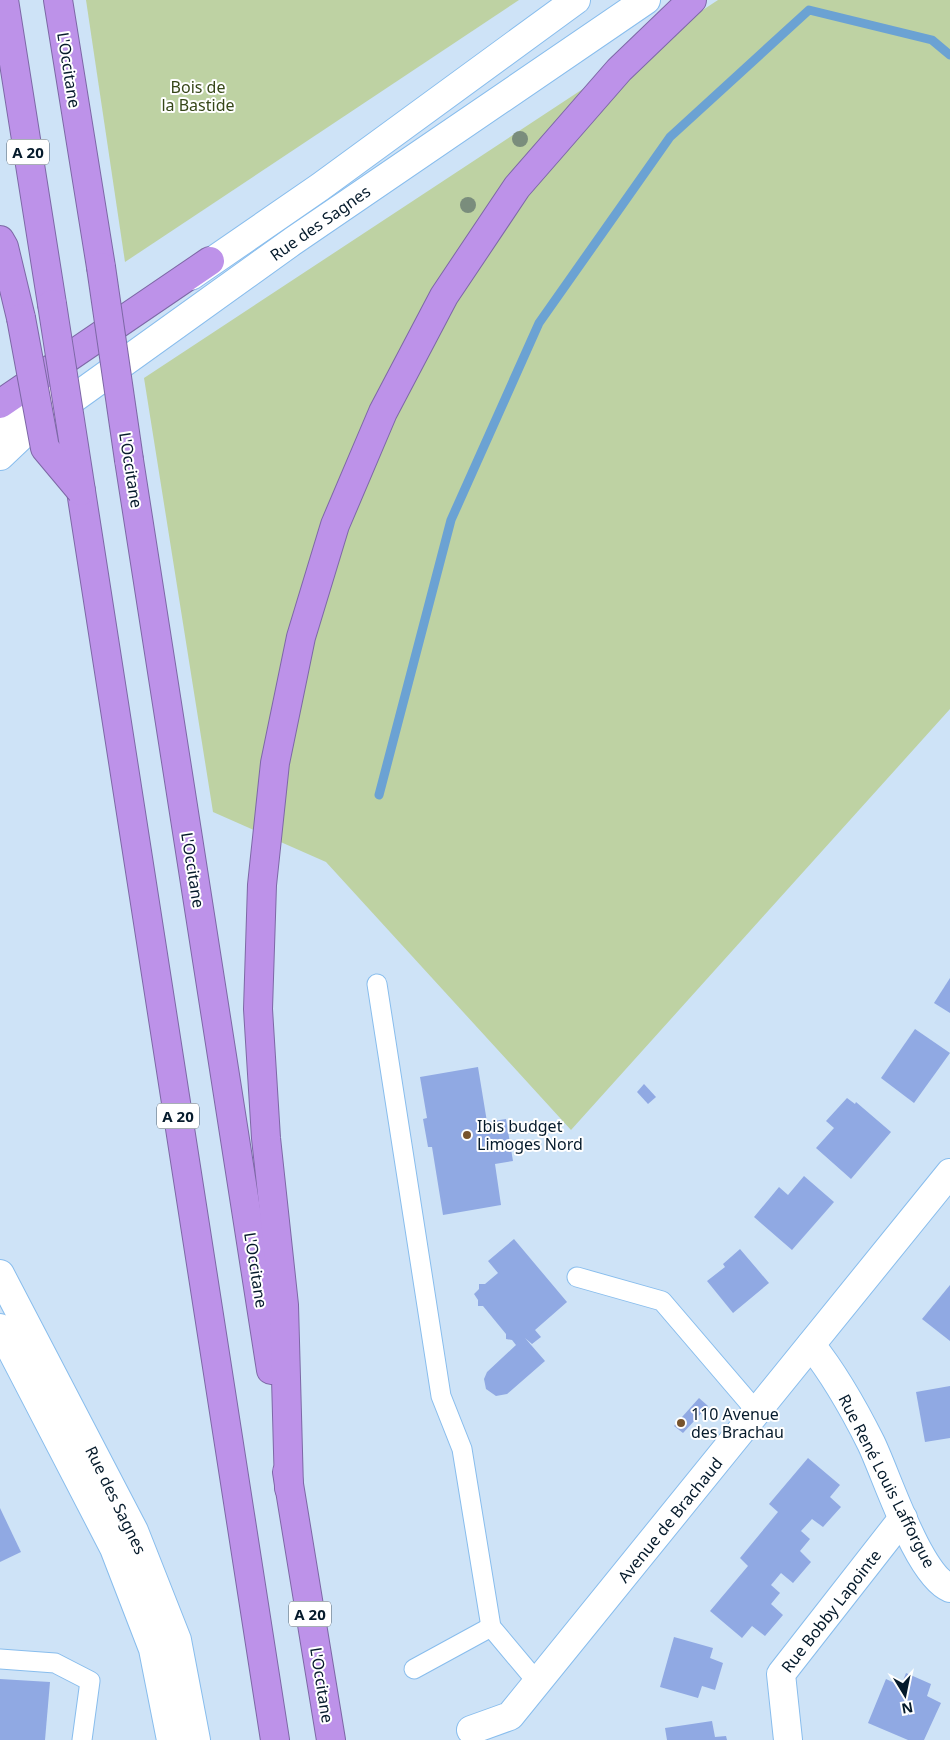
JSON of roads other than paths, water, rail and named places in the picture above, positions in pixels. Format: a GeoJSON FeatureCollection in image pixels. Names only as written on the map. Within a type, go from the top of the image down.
{"type":"FeatureCollection","features":[{"type":"Feature","properties":{"kind":"highway","name":"A 20"},"geometry":{"type":"LineString","coordinates":[[4,0],[275,1740]]}},
{"type":"Feature","properties":{"kind":"highway","name":"L'Occitane"},"geometry":{"type":"LineString","coordinates":[[58,0],[331,1740]]}},
{"type":"Feature","properties":{"kind":"highway"},"geometry":{"type":"LineString","coordinates":[[290,1488],[284,1305],[266,1138],[258,1009],[262,885],[275,763],[301,637],[335,525],[383,412],[444,296],[517,187],[619,70],[692,0]]}},
{"type":"Feature","properties":{"kind":"highway"},"geometry":{"type":"LineString","coordinates":[[0,240],[4,247],[22,318],[45,448],[81,491]]}},
{"type":"Feature","properties":{"kind":"highway"},"geometry":{"type":"LineString","coordinates":[[0,404],[210,261]]}},
{"type":"Feature","properties":{"kind":"street","name":"Rue des Sagnes"},"geometry":{"type":"LineString","coordinates":[[0,424],[210,261],[320,187],[576,0]]}},
{"type":"Feature","properties":{"kind":"street","name":"Rue des Sagnes"},"geometry":{"type":"LineString","coordinates":[[0,456],[28,431],[293,241],[646,0]]}},
{"type":"Feature","properties":{"kind":"street","name":"Avenue de Brachaud"},"geometry":{"type":"LineString","coordinates":[[471,1730],[510,1716],[950,1173]]}},
{"type":"Feature","properties":{"kind":"street","name":"Rue des Sagnes"},"geometry":{"type":"LineString","coordinates":[[0,1274],[134,1531],[177,1640],[196,1740]]}},
{"type":"Feature","properties":{"kind":"street","name":"Rue des Sagnes"},"geometry":{"type":"LineString","coordinates":[[0,1328],[114,1548],[153,1649],[171,1740]]}},
{"type":"Feature","properties":{"kind":"street","name":"Rue René Louis Lafforgue"},"geometry":{"type":"LineString","coordinates":[[811,1345],[834,1376],[871,1443],[922,1558],[941,1585],[950,1588]]}},
{"type":"Feature","properties":{"kind":"street","name":"Rue Bobby Lapointe"},"geometry":{"type":"LineString","coordinates":[[788,1740],[781,1674],[903,1518]]}},
{"type":"Feature","properties":{"kind":"lane"},"geometry":{"type":"LineString","coordinates":[[377,984],[442,1396],[462,1449],[491,1627],[538,1683]]}},
{"type":"Feature","properties":{"kind":"lane"},"geometry":{"type":"LineString","coordinates":[[576,1277],[662,1300],[758,1412]]}},
{"type":"Feature","properties":{"kind":"lane"},"geometry":{"type":"LineString","coordinates":[[414,1669],[491,1627]]}},
{"type":"Feature","properties":{"kind":"lane"},"geometry":{"type":"LineString","coordinates":[[0,1659],[55,1664],[90,1681],[82,1740]]}},
{"type":"Feature","properties":{"kind":"waterway"},"geometry":{"type":"LineString","coordinates":[[379,795],[451,520],[539,323],[670,137],[809,10],[932,40],[950,55]]}},
{"type":"Feature","properties":{"kind":"place","name":"Ibis budget Limoges Nord"},"geometry":{"type":"Point","coordinates":[467,1135]}},
{"type":"Feature","properties":{"kind":"place","name":"110 Avenue des Brachau"},"geometry":{"type":"Point","coordinates":[681,1423]}},
{"type":"Feature","properties":{"kind":"park label","name":"Bois de la Bastide"},"geometry":{"type":"Point","coordinates":[198,96]}}]}
